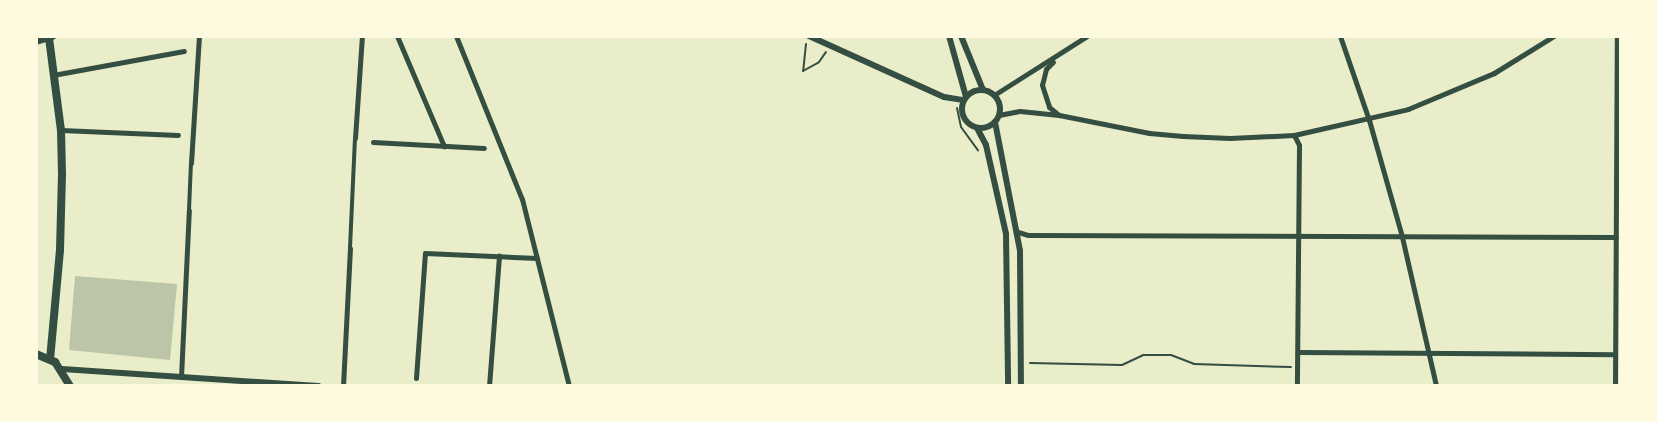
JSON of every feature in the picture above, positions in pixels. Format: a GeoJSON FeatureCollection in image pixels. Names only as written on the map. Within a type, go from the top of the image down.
{"type":"FeatureCollection","features":[{"type":"Feature","properties":{"kind":"main road"},"geometry":{"type":"LineString","coordinates":[[36,41],[50,37],[61,130],[60,250],[50,359]]}},
{"type":"Feature","properties":{"kind":"main road"},"geometry":{"type":"LineString","coordinates":[[36,354],[50,359],[62,369],[70,386]]}},
{"type":"Feature","properties":{"kind":"street"},"geometry":{"type":"LineString","coordinates":[[181,377],[198,36]]}},
{"type":"Feature","properties":{"kind":"street"},"geometry":{"type":"LineString","coordinates":[[343,386],[362,36]]}},
{"type":"Feature","properties":{"kind":"street"},"geometry":{"type":"LineString","coordinates":[[397,36],[444,146]]}},
{"type":"Feature","properties":{"kind":"street"},"geometry":{"type":"LineString","coordinates":[[456,36],[512,168],[569,386]]}},
{"type":"Feature","properties":{"kind":"street"},"geometry":{"type":"LineString","coordinates":[[808,36],[944,97],[961,101],[983,90]]}},
{"type":"Feature","properties":{"kind":"street"},"geometry":{"type":"LineString","coordinates":[[949,36],[963,113],[977,128],[991,162],[1006,234],[1008,386]]}},
{"type":"Feature","properties":{"kind":"street"},"geometry":{"type":"LineString","coordinates":[[961,36],[983,90],[994,95],[1000,106],[999,115],[995,122],[1018,232],[1021,386]]}},
{"type":"Feature","properties":{"kind":"street"},"geometry":{"type":"LineString","coordinates":[[994,95],[1060,55],[1087,36]]}},
{"type":"Feature","properties":{"kind":"street"},"geometry":{"type":"LineString","coordinates":[[1340,36],[1369,120],[1402,237],[1436,386]]}},
{"type":"Feature","properties":{"kind":"street"},"geometry":{"type":"LineString","coordinates":[[999,115],[1020,111],[1059,115],[1149,134],[1230,138],[1294,135],[1369,120],[1453,92],[1494,73],[1554,36]]}},
{"type":"Feature","properties":{"kind":"street"},"geometry":{"type":"LineString","coordinates":[[1615,386],[1618,371],[1615,354],[1617,36]]}},
{"type":"Feature","properties":{"kind":"street"},"geometry":{"type":"LineString","coordinates":[[53,75],[184,51]]}},
{"type":"Feature","properties":{"kind":"street"},"geometry":{"type":"LineString","coordinates":[[1059,115],[1049,107],[1042,85],[1046,69],[1060,55]]}},
{"type":"Feature","properties":{"kind":"street"},"geometry":{"type":"LineString","coordinates":[[977,128],[995,122]]}},
{"type":"Feature","properties":{"kind":"street"},"geometry":{"type":"LineString","coordinates":[[61,130],[178,135]]}},
{"type":"Feature","properties":{"kind":"street"},"geometry":{"type":"LineString","coordinates":[[1294,135],[1299,145],[1297,386]]}},
{"type":"Feature","properties":{"kind":"street"},"geometry":{"type":"LineString","coordinates":[[373,142],[484,148]]}},
{"type":"Feature","properties":{"kind":"street"},"geometry":{"type":"LineString","coordinates":[[1018,232],[1028,235],[1616,237]]}},
{"type":"Feature","properties":{"kind":"street"},"geometry":{"type":"LineString","coordinates":[[416,378],[425,253],[537,258]]}},
{"type":"Feature","properties":{"kind":"street"},"geometry":{"type":"LineString","coordinates":[[489,386],[499,255]]}},
{"type":"Feature","properties":{"kind":"street"},"geometry":{"type":"LineString","coordinates":[[1298,352],[1615,354]]}},
{"type":"Feature","properties":{"kind":"street"},"geometry":{"type":"LineString","coordinates":[[62,369],[318,386]]}},
{"type":"Feature","properties":{"kind":"path"},"geometry":{"type":"LineString","coordinates":[[808,36],[803,71],[819,62],[829,48]]}},
{"type":"Feature","properties":{"kind":"path"},"geometry":{"type":"LineString","coordinates":[[961,101],[961,127],[981,157]]}},
{"type":"Feature","properties":{"kind":"path"},"geometry":{"type":"LineString","coordinates":[[1022,363],[1122,365],[1143,354],[1171,355],[1194,364],[1297,367]]}},
{"type":"Feature","properties":{"kind":"building"},"geometry":{"type":"Polygon","coordinates":[[[75,276],[177,284],[170,360],[69,350],[75,276]]]}}]}
